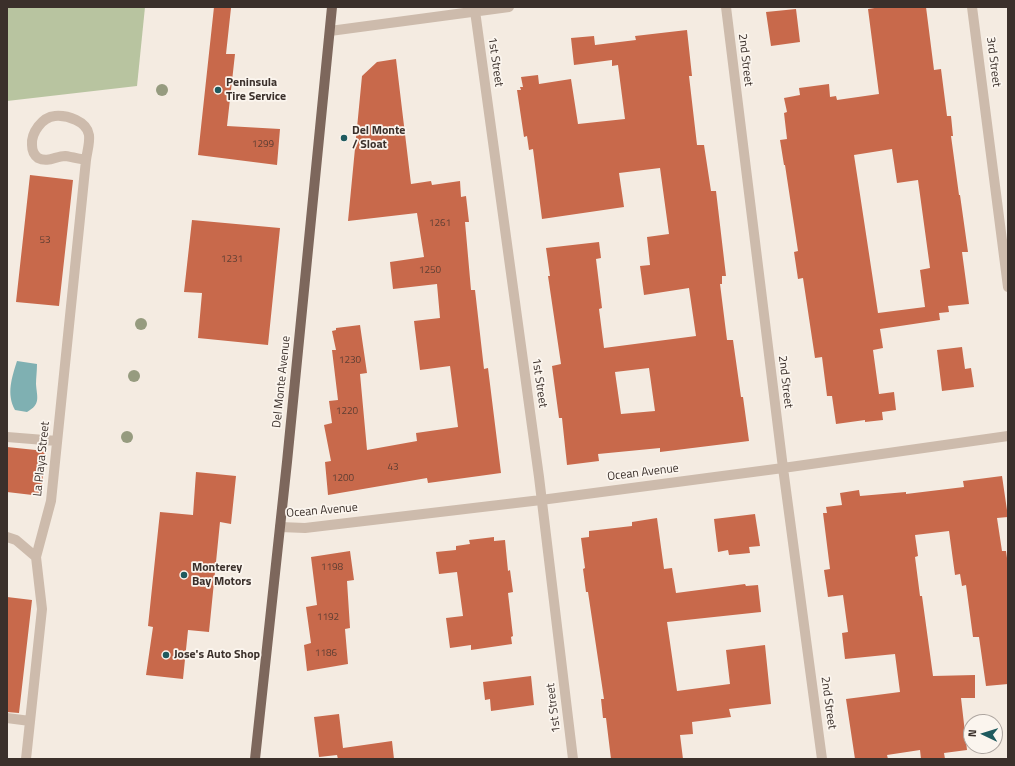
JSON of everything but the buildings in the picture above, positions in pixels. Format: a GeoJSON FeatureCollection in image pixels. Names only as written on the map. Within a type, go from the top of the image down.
{"type":"FeatureCollection","features":[{"type":"Feature","properties":{"kind":"main road","name":"Del Monte Avenue"},"geometry":{"type":"LineString","coordinates":[[255,759],[314,197],[332,7]]}},
{"type":"Feature","properties":{"kind":"street"},"geometry":{"type":"LineString","coordinates":[[330,31],[509,7]]}},
{"type":"Feature","properties":{"kind":"street","name":"2nd Street"},"geometry":{"type":"LineString","coordinates":[[726,7],[783,468],[822,759]]}},
{"type":"Feature","properties":{"kind":"street","name":"3rd Street"},"geometry":{"type":"LineString","coordinates":[[972,7],[1008,287]]}},
{"type":"Feature","properties":{"kind":"street","name":"1st Street"},"geometry":{"type":"LineString","coordinates":[[475,11],[541,500],[573,759]]}},
{"type":"Feature","properties":{"kind":"street","name":"La Playa Street"},"geometry":{"type":"LineString","coordinates":[[26,759],[42,610],[36,557],[51,501],[89,135],[82,122],[68,117],[53,116],[43,122],[35,130],[31,140],[33,152],[38,158],[49,160],[64,156],[86,160]]}},
{"type":"Feature","properties":{"kind":"street","name":"Ocean Avenue"},"geometry":{"type":"LineString","coordinates":[[280,527],[305,528],[541,500],[1008,436]]}},
{"type":"Feature","properties":{"kind":"street"},"geometry":{"type":"LineString","coordinates":[[7,437],[58,441]]}},
{"type":"Feature","properties":{"kind":"street"},"geometry":{"type":"LineString","coordinates":[[7,537],[16,540],[36,557]]}},
{"type":"Feature","properties":{"kind":"street"},"geometry":{"type":"LineString","coordinates":[[7,718],[30,721]]}},
{"type":"Feature","properties":{"kind":"green space"},"geometry":{"type":"Polygon","coordinates":[[[7,7],[145,7],[137,86],[7,101],[7,7]]]}},
{"type":"Feature","properties":{"kind":"water"},"geometry":{"type":"Polygon","coordinates":[[[17,361],[37,364],[37,400],[34,406],[27,412],[15,410],[12,404],[10,392],[13,373],[17,361]]]}},
{"type":"Feature","properties":{"kind":"place","name":"Peninsula Tire Service"},"geometry":{"type":"Point","coordinates":[218,90]}},
{"type":"Feature","properties":{"kind":"place","name":"Del Monte / Sloat"},"geometry":{"type":"Point","coordinates":[344,138]}},
{"type":"Feature","properties":{"kind":"place","name":"Monterey Bay Motors"},"geometry":{"type":"Point","coordinates":[184,575]}},
{"type":"Feature","properties":{"kind":"place","name":"Jose's Auto Shop"},"geometry":{"type":"Point","coordinates":[166,655]}}]}
